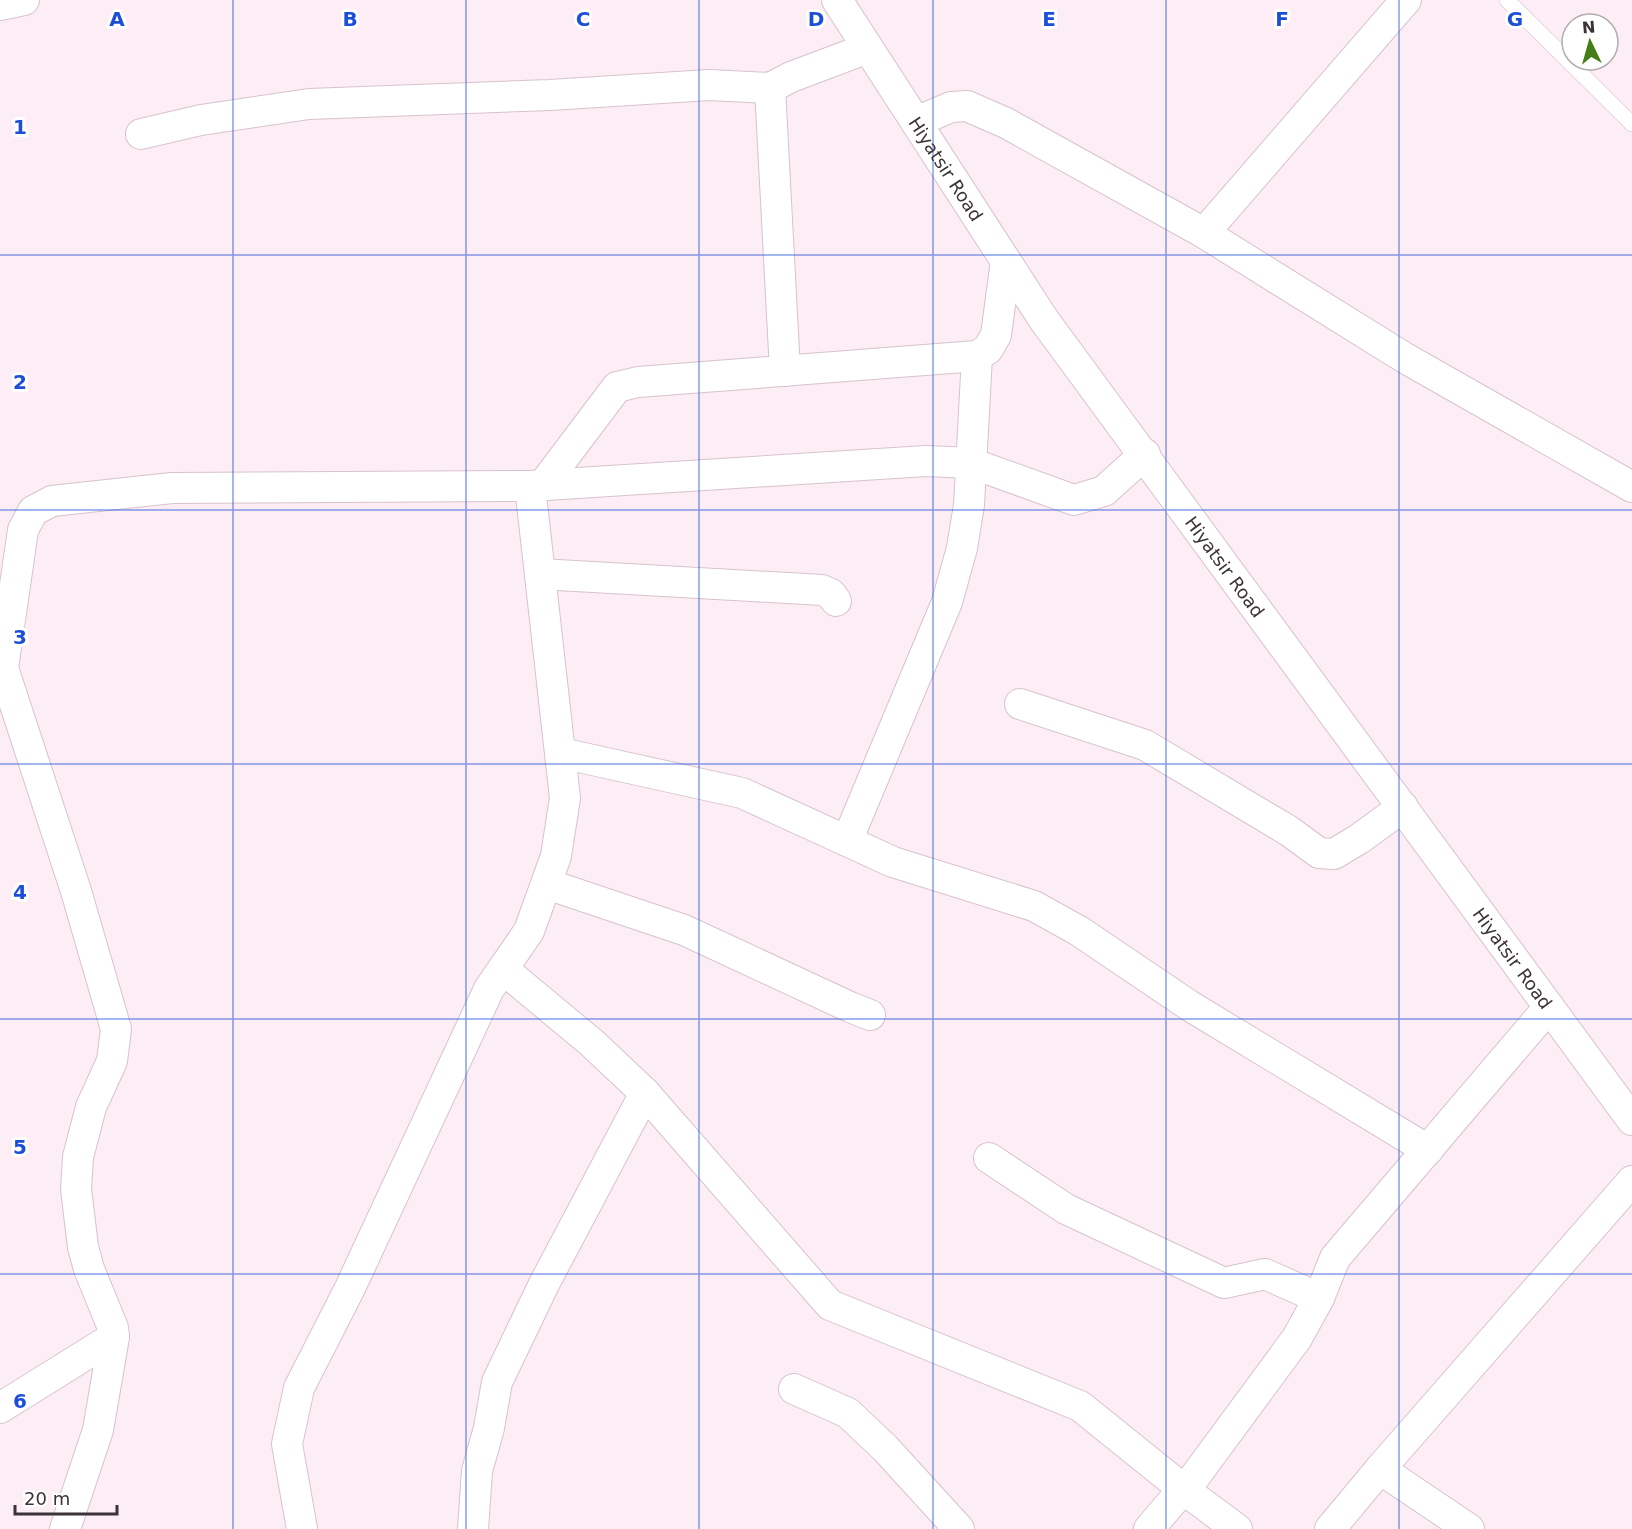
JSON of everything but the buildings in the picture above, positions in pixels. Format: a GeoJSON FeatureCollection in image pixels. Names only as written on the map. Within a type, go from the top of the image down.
{"type":"FeatureCollection","features":[{"type":"Feature","properties":{"kind":"street"},"geometry":{"type":"LineString","coordinates":[[0,5],[24,0]]}},
{"type":"Feature","properties":{"kind":"street","name":"Hiyatsir Road"},"geometry":{"type":"LineString","coordinates":[[837,0],[1044,320],[1145,454],[1632,1120]]}},
{"type":"Feature","properties":{"kind":"street"},"geometry":{"type":"LineString","coordinates":[[1204,233],[1406,0]]}},
{"type":"Feature","properties":{"kind":"street"},"geometry":{"type":"LineString","coordinates":[[141,134],[201,120],[309,105],[550,95],[709,85],[770,88],[791,77],[868,48]]}},
{"type":"Feature","properties":{"kind":"street"},"geometry":{"type":"LineString","coordinates":[[770,88],[785,371]]}},
{"type":"Feature","properties":{"kind":"street"},"geometry":{"type":"LineString","coordinates":[[916,122],[951,107],[967,106],[1006,123],[1204,233],[1405,358],[1632,488]]}},
{"type":"Feature","properties":{"kind":"street"},"geometry":{"type":"LineString","coordinates":[[302,1529],[287,1444],[299,1388],[350,1288],[489,989],[529,931],[556,856],[565,798],[540,574],[536,486],[617,387],[638,382],[977,356],[988,350],[996,335],[1006,261]]}},
{"type":"Feature","properties":{"kind":"street"},"geometry":{"type":"LineString","coordinates":[[847,841],[947,602],[962,548],[969,506],[977,356]]}},
{"type":"Feature","properties":{"kind":"street"},"geometry":{"type":"LineString","coordinates":[[65,1529],[98,1430],[114,1336],[83,1247],[76,1189],[78,1157],[91,1107],[112,1061],[116,1029],[76,891],[2,666],[23,530],[33,511],[52,501],[172,488],[536,486],[926,461],[970,464],[1074,500],[1104,491],[1145,454]]}},
{"type":"Feature","properties":{"kind":"street"},"geometry":{"type":"LineString","coordinates":[[540,574],[822,590],[831,594],[836,601]]}},
{"type":"Feature","properties":{"kind":"street"},"geometry":{"type":"LineString","coordinates":[[1020,704],[1145,745],[1289,831],[1319,853],[1334,854],[1403,807]]}},
{"type":"Feature","properties":{"kind":"street"},"geometry":{"type":"LineString","coordinates":[[561,753],[742,794],[893,862],[1019,900],[1064,922],[1190,1006],[1428,1150]]}},
{"type":"Feature","properties":{"kind":"street"},"geometry":{"type":"LineString","coordinates":[[547,884],[684,930],[870,1015]]}},
{"type":"Feature","properties":{"kind":"street"},"geometry":{"type":"LineString","coordinates":[[503,969],[592,1043],[645,1093],[830,1305],[1080,1406],[1184,1490],[1237,1529]]}},
{"type":"Feature","properties":{"kind":"street"},"geometry":{"type":"LineString","coordinates":[[1149,1529],[1184,1490],[1298,1338],[1319,1298],[1335,1258],[1549,1007]]}},
{"type":"Feature","properties":{"kind":"street"},"geometry":{"type":"LineString","coordinates":[[473,1529],[477,1471],[489,1428],[497,1382],[544,1284],[645,1093]]}},
{"type":"Feature","properties":{"kind":"street"},"geometry":{"type":"LineString","coordinates":[[989,1158],[1066,1209],[1224,1283],[1265,1274],[1319,1298]]}},
{"type":"Feature","properties":{"kind":"street"},"geometry":{"type":"LineString","coordinates":[[1330,1529],[1632,1181]]}},
{"type":"Feature","properties":{"kind":"street"},"geometry":{"type":"LineString","coordinates":[[0,1408],[114,1336]]}},
{"type":"Feature","properties":{"kind":"street"},"geometry":{"type":"LineString","coordinates":[[794,1389],[848,1413],[885,1448],[958,1529]]}},
{"type":"Feature","properties":{"kind":"street"},"geometry":{"type":"LineString","coordinates":[[1380,1469],[1469,1529]]}},
{"type":"Feature","properties":{"kind":"lane"},"geometry":{"type":"LineString","coordinates":[[1507,0],[1632,124]]}}]}
